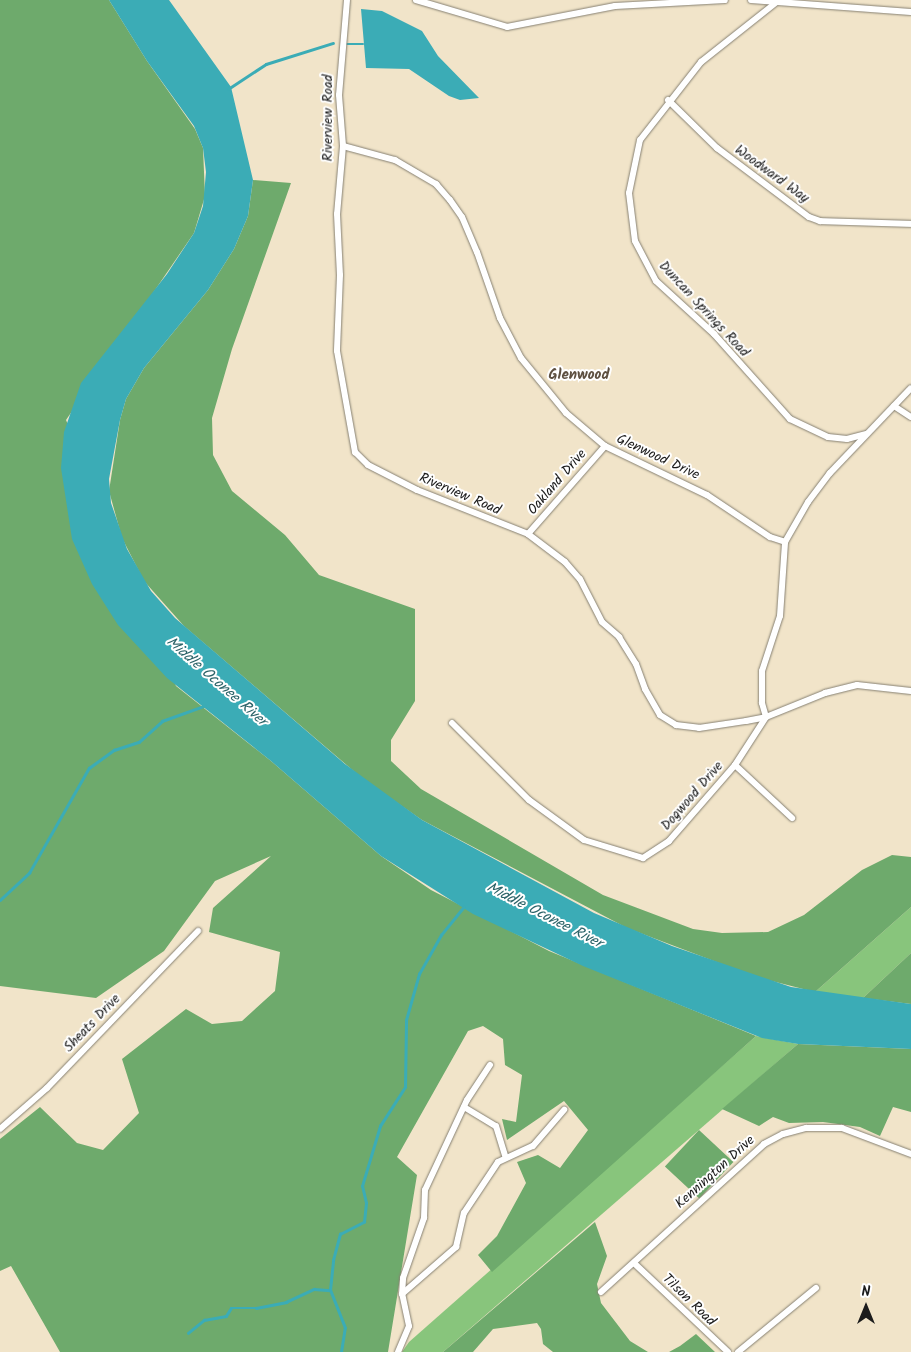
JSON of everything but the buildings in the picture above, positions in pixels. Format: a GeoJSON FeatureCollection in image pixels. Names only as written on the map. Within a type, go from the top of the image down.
{"type":"FeatureCollection","features":[{"type":"Feature","properties":{"kind":"street","name":"Riverview Road"},"geometry":{"type":"LineString","coordinates":[[347,0],[339,95],[343,146],[337,214],[340,275],[337,351],[355,452],[368,465],[409,486],[528,534],[565,562],[580,580],[602,622],[619,637],[636,664],[645,688],[660,715],[676,725],[698,728],[766,717],[824,693],[857,685],[911,692]]}},
{"type":"Feature","properties":{"kind":"street"},"geometry":{"type":"LineString","coordinates":[[416,0],[507,28],[615,3],[725,0]]}},
{"type":"Feature","properties":{"kind":"street"},"geometry":{"type":"LineString","coordinates":[[751,0],[911,12]]}},
{"type":"Feature","properties":{"kind":"street","name":"Duncan Springs Road"},"geometry":{"type":"LineString","coordinates":[[778,1],[701,62],[668,100],[640,140],[632,170],[629,193],[630,217],[640,256],[656,280],[714,334],[790,419],[828,436],[847,438],[866,434]]}},
{"type":"Feature","properties":{"kind":"street","name":"Woodward Way"},"geometry":{"type":"LineString","coordinates":[[668,100],[716,148],[809,217],[820,221],[911,224]]}},
{"type":"Feature","properties":{"kind":"street","name":"Glenwood Drive"},"geometry":{"type":"LineString","coordinates":[[343,146],[396,160],[430,180],[450,200],[473,244],[500,318],[522,358],[566,413],[605,446],[707,494],[770,537],[785,542]]}},
{"type":"Feature","properties":{"kind":"street"},"geometry":{"type":"LineString","coordinates":[[766,717],[762,703],[762,671],[780,616],[785,542],[808,502],[866,434],[911,388]]}},
{"type":"Feature","properties":{"kind":"street"},"geometry":{"type":"LineString","coordinates":[[894,406],[911,416]]}},
{"type":"Feature","properties":{"kind":"street","name":"Oakland Drive"},"geometry":{"type":"LineString","coordinates":[[528,534],[605,446]]}},
{"type":"Feature","properties":{"kind":"street","name":"Dogwood Drive"},"geometry":{"type":"LineString","coordinates":[[452,723],[529,800],[584,840],[643,858],[668,841],[735,765],[766,717]]}},
{"type":"Feature","properties":{"kind":"street"},"geometry":{"type":"LineString","coordinates":[[735,765],[792,818]]}},
{"type":"Feature","properties":{"kind":"street","name":"Sheats Drive"},"geometry":{"type":"LineString","coordinates":[[0,1129],[47,1088],[198,931]]}},
{"type":"Feature","properties":{"kind":"street"},"geometry":{"type":"LineString","coordinates":[[398,1352],[409,1326],[402,1294],[403,1278],[424,1218],[425,1190],[464,1107],[490,1065]]}},
{"type":"Feature","properties":{"kind":"street"},"geometry":{"type":"LineString","coordinates":[[464,1107],[496,1126],[506,1156]]}},
{"type":"Feature","properties":{"kind":"street"},"geometry":{"type":"LineString","coordinates":[[402,1294],[456,1247],[464,1213],[498,1162],[506,1156],[533,1146],[564,1110]]}},
{"type":"Feature","properties":{"kind":"street","name":"Kennington Drive"},"geometry":{"type":"LineString","coordinates":[[601,1292],[764,1144],[783,1134],[806,1128],[842,1128],[911,1154]]}},
{"type":"Feature","properties":{"kind":"street","name":"Tilson Road"},"geometry":{"type":"LineString","coordinates":[[634,1264],[728,1352]]}},
{"type":"Feature","properties":{"kind":"street"},"geometry":{"type":"LineString","coordinates":[[738,1352],[816,1288]]}},
{"type":"Feature","properties":{"kind":"green space"},"geometry":{"type":"Polygon","coordinates":[[[0,0],[109,0],[147,61],[195,129],[203,148],[205,196],[194,233],[66,420],[176,686],[271,761],[381,856],[431,890],[549,951],[756,1036],[492,1272],[478,1255],[497,1236],[526,1183],[517,1162],[538,1155],[560,1168],[588,1130],[564,1101],[507,1140],[502,1119],[516,1122],[522,1075],[505,1065],[503,1039],[483,1026],[468,1031],[397,1157],[417,1175],[388,1352],[60,1352],[11,1266],[0,1271],[0,1139],[40,1107],[77,1143],[103,1150],[139,1113],[122,1059],[186,1009],[212,1024],[242,1021],[275,991],[280,952],[209,932],[213,908],[271,856],[215,881],[164,951],[96,998],[0,986],[0,0]]]}},
{"type":"Feature","properties":{"kind":"green space"},"geometry":{"type":"Polygon","coordinates":[[[253,180],[291,183],[232,349],[212,418],[213,455],[232,491],[285,535],[319,575],[415,609],[415,701],[391,740],[391,761],[421,789],[603,895],[693,929],[722,933],[768,932],[804,915],[862,870],[892,855],[911,857],[911,907],[815,992],[756,977],[627,928],[422,820],[363,779],[184,626],[144,581],[122,538],[109,491],[120,420],[126,399],[144,368],[208,290],[234,249],[248,216],[253,180]]]}},
{"type":"Feature","properties":{"kind":"green space"},"geometry":{"type":"Polygon","coordinates":[[[911,907],[911,953],[863,998],[815,992],[911,907]]]}},
{"type":"Feature","properties":{"kind":"green space"},"geometry":{"type":"Polygon","coordinates":[[[911,953],[911,1004],[863,998],[911,953]]]}},
{"type":"Feature","properties":{"kind":"green space"},"geometry":{"type":"Polygon","coordinates":[[[756,1036],[798,1044],[443,1352],[402,1352],[409,1342],[756,1036]]]}},
{"type":"Feature","properties":{"kind":"green space"},"geometry":{"type":"Polygon","coordinates":[[[798,1044],[911,1049],[911,1112],[893,1107],[880,1136],[860,1127],[823,1122],[789,1123],[773,1117],[759,1126],[722,1109],[798,1044]]]}},
{"type":"Feature","properties":{"kind":"green space"},"geometry":{"type":"Polygon","coordinates":[[[699,1130],[733,1162],[699,1199],[665,1167],[699,1130]]]}},
{"type":"Feature","properties":{"kind":"green space"},"geometry":{"type":"Polygon","coordinates":[[[595,1222],[607,1256],[597,1284],[601,1303],[630,1341],[648,1352],[553,1352],[543,1344],[541,1329],[537,1323],[493,1329],[473,1352],[443,1352],[595,1222]]]}},
{"type":"Feature","properties":{"kind":"green space"},"geometry":{"type":"Polygon","coordinates":[[[696,1334],[715,1352],[669,1352],[680,1346],[696,1334]]]}},
{"type":"Feature","properties":{"kind":"water","name":"Middle Oconee River"},"geometry":{"type":"Polygon","coordinates":[[[109,0],[169,0],[231,87],[253,180],[248,216],[234,249],[208,290],[144,368],[126,399],[120,420],[109,479],[111,503],[127,549],[151,591],[175,618],[345,764],[422,820],[594,913],[672,946],[791,987],[911,1004],[911,1049],[798,1044],[762,1038],[583,966],[473,914],[381,856],[271,761],[167,678],[118,625],[92,584],[72,539],[61,468],[64,432],[81,383],[167,274],[194,233],[203,206],[206,172],[203,148],[194,126],[147,61],[109,0]]]}},
{"type":"Feature","properties":{"kind":"water"},"geometry":{"type":"Polygon","coordinates":[[[361,9],[382,11],[422,31],[438,56],[479,98],[460,100],[449,96],[409,69],[366,68],[361,9]]]}},
{"type":"Feature","properties":{"kind":"waterway"},"geometry":{"type":"LineString","coordinates":[[228,89],[266,64],[333,43]]}},
{"type":"Feature","properties":{"kind":"waterway"},"geometry":{"type":"LineString","coordinates":[[346,44],[363,44]]}},
{"type":"Feature","properties":{"kind":"waterway"},"geometry":{"type":"LineString","coordinates":[[0,900],[29,873],[89,768],[114,750],[139,742],[162,721],[204,706]]}},
{"type":"Feature","properties":{"kind":"waterway"},"geometry":{"type":"LineString","coordinates":[[341,1352],[345,1328],[330,1290],[333,1260],[340,1234],[364,1222],[366,1203],[362,1186],[380,1126],[405,1087],[406,1020],[419,974],[441,935],[464,907]]}},
{"type":"Feature","properties":{"kind":"waterway"},"geometry":{"type":"LineString","coordinates":[[188,1333],[204,1320],[226,1316],[231,1308],[256,1308],[286,1302],[314,1289],[330,1290]]}},
{"type":"Feature","properties":{"kind":"district","name":"Glenwood"},"geometry":{"type":"Point","coordinates":[579,376]}}]}
